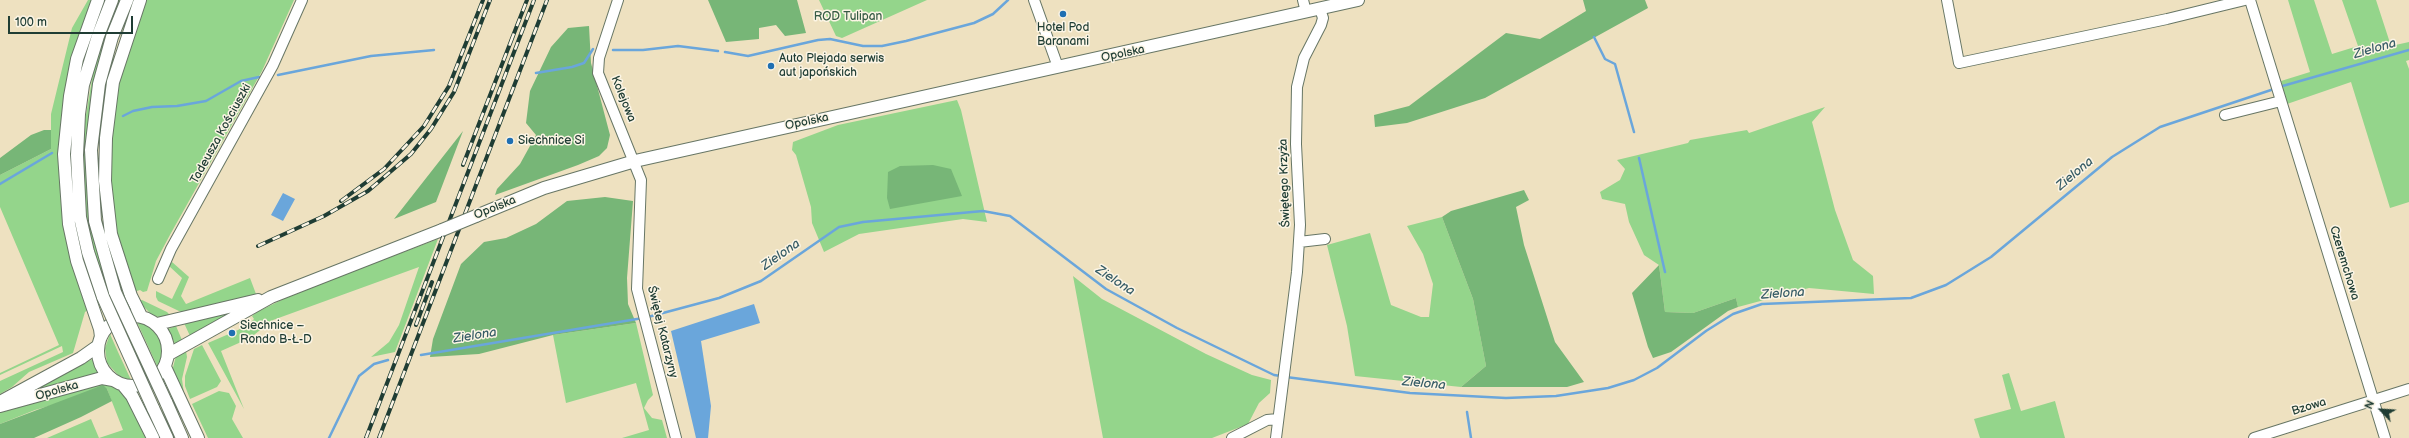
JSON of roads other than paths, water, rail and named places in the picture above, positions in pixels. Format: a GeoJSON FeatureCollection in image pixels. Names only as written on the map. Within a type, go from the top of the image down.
{"type":"FeatureCollection","features":[{"type":"Feature","properties":{"kind":"main road"},"geometry":{"type":"LineString","coordinates":[[98,0],[73,75],[64,154],[69,224],[77,261],[100,329],[99,359],[104,371],[132,396],[153,438]]}},
{"type":"Feature","properties":{"kind":"main road"},"geometry":{"type":"LineString","coordinates":[[112,0],[98,36],[83,85],[79,114],[77,155],[80,217],[88,252],[103,297],[167,438]]}},
{"type":"Feature","properties":{"kind":"main road"},"geometry":{"type":"LineString","coordinates":[[128,0],[112,37],[99,84],[91,150],[95,221],[115,292],[182,438]]}},
{"type":"Feature","properties":{"kind":"main road"},"geometry":{"type":"LineString","coordinates":[[140,0],[113,82],[106,138],[105,181],[111,234],[131,296],[141,316]]}},
{"type":"Feature","properties":{"kind":"main road","name":"Opolska"},"geometry":{"type":"LineString","coordinates":[[169,354],[271,297],[544,188],[635,160],[1058,68],[1358,0]]}},
{"type":"Feature","properties":{"kind":"main road","name":"Opolska"},"geometry":{"type":"LineString","coordinates":[[157,324],[271,297]]}},
{"type":"Feature","properties":{"kind":"main road"},"geometry":{"type":"LineString","coordinates":[[99,342],[110,324],[117,319],[129,316],[141,316],[157,324],[168,343],[169,354],[165,368],[160,374],[147,384],[139,386],[118,383]]}},
{"type":"Feature","properties":{"kind":"main road","name":"Opolska"},"geometry":{"type":"LineString","coordinates":[[0,402],[81,358],[99,342]]}},
{"type":"Feature","properties":{"kind":"main road"},"geometry":{"type":"LineString","coordinates":[[165,368],[198,438]]}},
{"type":"Feature","properties":{"kind":"main road","name":"Opolska"},"geometry":{"type":"LineString","coordinates":[[0,406],[102,378],[118,383]]}},
{"type":"Feature","properties":{"kind":"street","name":"Tadeusza Kościuszki"},"geometry":{"type":"LineString","coordinates":[[158,279],[171,249],[266,78],[302,0]]}},
{"type":"Feature","properties":{"kind":"street","name":"Kolejowa"},"geometry":{"type":"LineString","coordinates":[[618,0],[599,58],[598,73],[606,97],[635,160]]}},
{"type":"Feature","properties":{"kind":"street"},"geometry":{"type":"LineString","coordinates":[[1034,0],[1058,68]]}},
{"type":"Feature","properties":{"kind":"street"},"geometry":{"type":"LineString","coordinates":[[1303,0],[1306,12]]}},
{"type":"Feature","properties":{"kind":"street"},"geometry":{"type":"LineString","coordinates":[[1947,0],[1959,63],[2167,19],[2245,0]]}},
{"type":"Feature","properties":{"kind":"street","name":"Czeremchowa"},"geometry":{"type":"LineString","coordinates":[[2250,0],[2384,438]]}},
{"type":"Feature","properties":{"kind":"street","name":"Świętego Krzyża"},"geometry":{"type":"LineString","coordinates":[[1278,419],[1298,272],[1299,242],[1296,144],[1297,87],[1304,58],[1322,25],[1323,18],[1320,9]]}},
{"type":"Feature","properties":{"kind":"street"},"geometry":{"type":"LineString","coordinates":[[2225,116],[2280,98]]}},
{"type":"Feature","properties":{"kind":"street","name":"Świętej Katarzyny"},"geometry":{"type":"LineString","coordinates":[[635,160],[641,180],[636,280],[640,303],[676,438]]}},
{"type":"Feature","properties":{"kind":"street"},"geometry":{"type":"LineString","coordinates":[[1299,242],[1325,239]]}},
{"type":"Feature","properties":{"kind":"street","name":"Bzowa"},"geometry":{"type":"LineString","coordinates":[[2254,438],[2276,435],[2373,400],[2409,389]]}},
{"type":"Feature","properties":{"kind":"street"},"geometry":{"type":"LineString","coordinates":[[1232,438],[1267,420],[1278,419],[1276,438]]}},
{"type":"Feature","properties":{"kind":"water"},"geometry":{"type":"Polygon","coordinates":[[[283,193],[295,199],[283,221],[271,215],[283,193]]]}},
{"type":"Feature","properties":{"kind":"water"},"geometry":{"type":"Polygon","coordinates":[[[754,304],[760,323],[701,341],[711,406],[708,438],[696,438],[671,331],[754,304]]]}},
{"type":"Feature","properties":{"kind":"waterway"},"geometry":{"type":"LineString","coordinates":[[725,52],[748,56],[818,40],[830,39],[863,46],[882,46],[974,23],[993,14],[1008,0]]}},
{"type":"Feature","properties":{"kind":"waterway"},"geometry":{"type":"LineString","coordinates":[[1594,37],[1605,59],[1615,64],[1634,132]]}},
{"type":"Feature","properties":{"kind":"waterway"},"geometry":{"type":"LineString","coordinates":[[613,50],[643,50],[678,46],[718,51]]}},
{"type":"Feature","properties":{"kind":"waterway"},"geometry":{"type":"LineString","coordinates":[[536,73],[572,67],[584,63],[593,49]]}},
{"type":"Feature","properties":{"kind":"waterway"},"geometry":{"type":"LineString","coordinates":[[278,75],[371,56],[434,50]]}},
{"type":"Feature","properties":{"kind":"waterway","name":"Zielona"},"geometry":{"type":"LineString","coordinates":[[2279,87],[2409,50]]}},
{"type":"Feature","properties":{"kind":"waterway"},"geometry":{"type":"LineString","coordinates":[[123,116],[133,111],[152,107],[177,106],[206,101],[241,81],[259,77]]}},
{"type":"Feature","properties":{"kind":"waterway","name":"Zielona"},"geometry":{"type":"LineString","coordinates":[[1286,377],[1410,393],[1506,398],[1556,396],[1608,388],[1634,380],[1657,368],[1706,331],[1733,314],[1762,304],[1911,298],[1946,285],[1991,257],[2112,157],[2160,127],[2274,89]]}},
{"type":"Feature","properties":{"kind":"waterway"},"geometry":{"type":"LineString","coordinates":[[0,184],[52,153]]}},
{"type":"Feature","properties":{"kind":"waterway"},"geometry":{"type":"LineString","coordinates":[[1639,158],[1665,272]]}},
{"type":"Feature","properties":{"kind":"waterway","name":"Zielona"},"geometry":{"type":"LineString","coordinates":[[648,317],[719,298],[761,281],[839,227],[863,222],[983,211],[1010,216],[1106,289],[1177,328],[1274,375],[1281,376]]}},
{"type":"Feature","properties":{"kind":"waterway","name":"Zielona"},"geometry":{"type":"LineString","coordinates":[[421,355],[643,318]]}},
{"type":"Feature","properties":{"kind":"waterway","name":"Zielona"},"geometry":{"type":"LineString","coordinates":[[329,438],[359,376],[374,364],[388,360]]}},
{"type":"Feature","properties":{"kind":"waterway"},"geometry":{"type":"LineString","coordinates":[[1467,412],[1471,438]]}},
{"type":"Feature","properties":{"kind":"railway"},"geometry":{"type":"LineString","coordinates":[[341,201],[384,169],[424,126],[449,86],[483,0]]}},
{"type":"Feature","properties":{"kind":"railway"},"geometry":{"type":"LineString","coordinates":[[258,246],[324,216],[368,191],[411,154],[431,129],[454,92],[490,0]]}},
{"type":"Feature","properties":{"kind":"railway"},"geometry":{"type":"LineString","coordinates":[[511,41],[527,0]]}},
{"type":"Feature","properties":{"kind":"railway"},"geometry":{"type":"LineString","coordinates":[[366,438],[534,0]]}},
{"type":"Feature","properties":{"kind":"railway"},"geometry":{"type":"LineString","coordinates":[[379,438],[547,0]]}},
{"type":"Feature","properties":{"kind":"railway"},"geometry":{"type":"LineString","coordinates":[[463,165],[513,36]]}},
{"type":"Feature","properties":{"kind":"railway"},"geometry":{"type":"LineString","coordinates":[[416,325],[432,282]]}},
{"type":"Feature","properties":{"kind":"place","name":"Hotel Pod Baranami"},"geometry":{"type":"Point","coordinates":[1063,14]}},
{"type":"Feature","properties":{"kind":"place","name":"Auto Plejada serwis aut japońskich"},"geometry":{"type":"Point","coordinates":[771,66]}},
{"type":"Feature","properties":{"kind":"place","name":"Siechnice Si"},"geometry":{"type":"Point","coordinates":[510,141]}},
{"type":"Feature","properties":{"kind":"place","name":"Siechnice – Rondo B-Ł-D"},"geometry":{"type":"Point","coordinates":[232,333]}},
{"type":"Feature","properties":{"kind":"park label","name":"ROD Tulipan"},"geometry":{"type":"Point","coordinates":[848,17]}}]}
